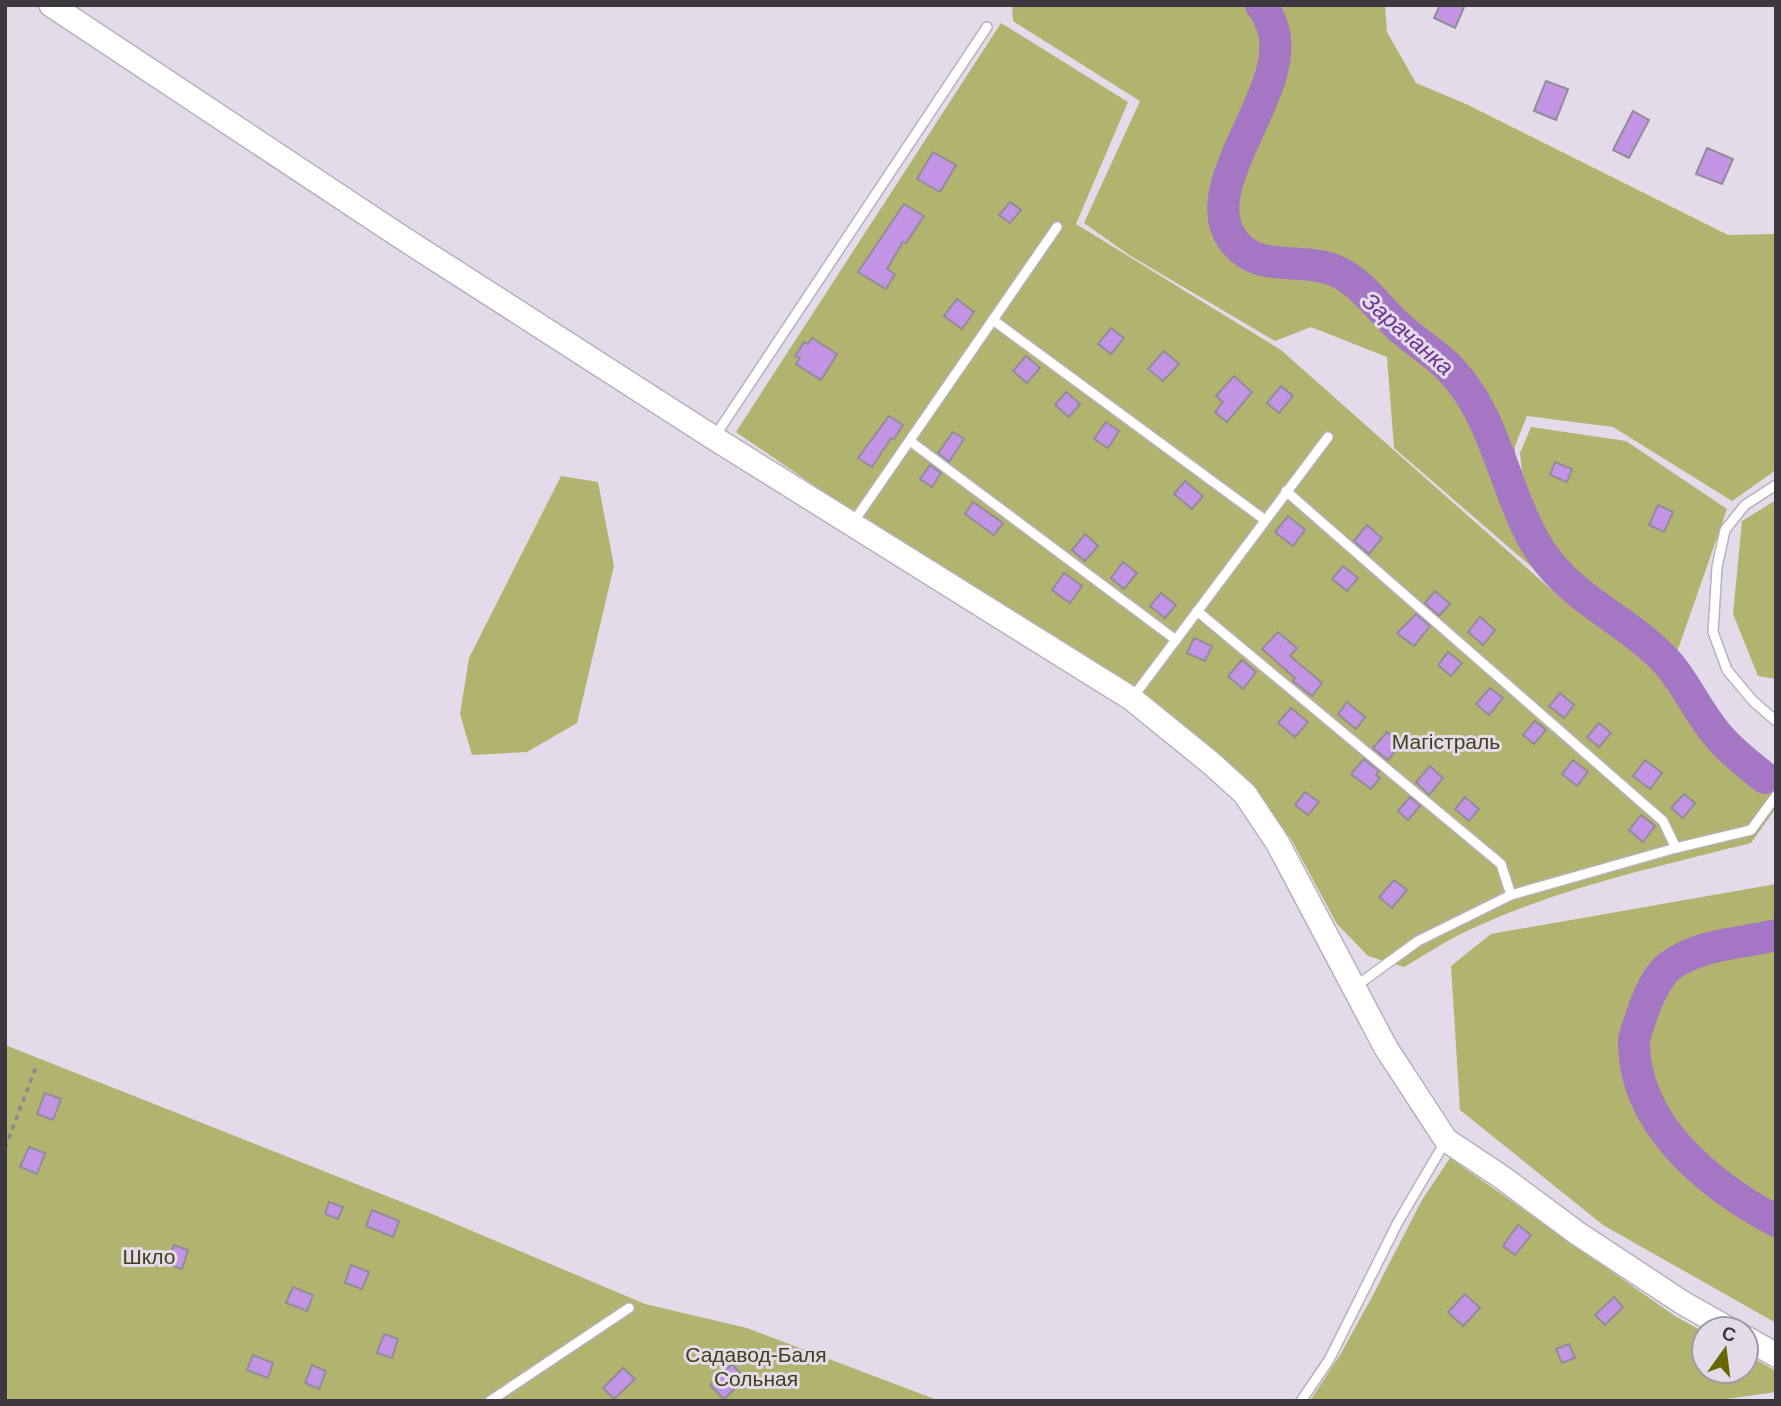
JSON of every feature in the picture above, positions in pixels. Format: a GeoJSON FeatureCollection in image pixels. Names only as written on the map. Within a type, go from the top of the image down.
{"type":"FeatureCollection","features":[{"type":"Feature","properties":{"kind":"street"},"geometry":{"type":"LineString","coordinates":[[51,5],[398,235],[714,438],[1132,699],[1245,794],[1277,842],[1386,1048],[1446,1140],[1577,1233],[1705,1315]]}},
{"type":"Feature","properties":{"kind":"street"},"geometry":{"type":"LineString","coordinates":[[1760,1346],[1776,1355]]}},
{"type":"Feature","properties":{"kind":"lane"},"geometry":{"type":"LineString","coordinates":[[714,438],[987,27]]}},
{"type":"Feature","properties":{"kind":"lane"},"geometry":{"type":"LineString","coordinates":[[851,525],[1057,227]]}},
{"type":"Feature","properties":{"kind":"lane"},"geometry":{"type":"LineString","coordinates":[[993,320],[1265,520]]}},
{"type":"Feature","properties":{"kind":"lane"},"geometry":{"type":"LineString","coordinates":[[1132,699],[1328,437]]}},
{"type":"Feature","properties":{"kind":"lane"},"geometry":{"type":"LineString","coordinates":[[910,441],[1176,639]]}},
{"type":"Feature","properties":{"kind":"lane"},"geometry":{"type":"LineString","coordinates":[[1776,485],[1745,505],[1725,530],[1717,567],[1713,632],[1727,670],[1753,701],[1776,722]]}},
{"type":"Feature","properties":{"kind":"lane"},"geometry":{"type":"LineString","coordinates":[[1286,491],[1663,821],[1676,848]]}},
{"type":"Feature","properties":{"kind":"lane"},"geometry":{"type":"LineString","coordinates":[[1197,611],[1501,864],[1511,895]]}},
{"type":"Feature","properties":{"kind":"lane"},"geometry":{"type":"LineString","coordinates":[[1354,987],[1418,940],[1511,895],[1676,848],[1751,830],[1776,796]]}},
{"type":"Feature","properties":{"kind":"lane"},"geometry":{"type":"LineString","coordinates":[[1301,1401],[1329,1360],[1398,1222],[1446,1140]]}},
{"type":"Feature","properties":{"kind":"lane"},"geometry":{"type":"LineString","coordinates":[[490,1401],[629,1308]]}},
{"type":"Feature","properties":{"kind":"path"},"geometry":{"type":"LineString","coordinates":[[5,1148],[36,1067]]}},
{"type":"Feature","properties":{"kind":"green space"},"geometry":{"type":"Polygon","coordinates":[[[1012,5],[1385,5],[1387,32],[1416,83],[1466,104],[1728,235],[1776,234],[1776,470],[1732,501],[1613,427],[1527,416],[1515,446],[1515,470],[1536,532],[1566,576],[1563,594],[1394,448],[1387,357],[1311,327],[1275,341],[1129,255],[1084,223],[1140,101],[1013,21],[1012,5]]]}},
{"type":"Feature","properties":{"kind":"green space","name":"Магістраль"},"geometry":{"type":"Polygon","coordinates":[[[1001,23],[1128,102],[1076,224],[1281,350],[1564,601],[1569,575],[1540,528],[1522,472],[1520,453],[1531,427],[1626,441],[1727,509],[1676,655],[1713,716],[1776,768],[1776,808],[1751,843],[1643,870],[1537,902],[1461,934],[1404,967],[1368,956],[1337,924],[1291,839],[1236,771],[1151,699],[879,530],[736,432],[1001,23]]]}},
{"type":"Feature","properties":{"kind":"green space"},"geometry":{"type":"Polygon","coordinates":[[[561,476],[598,482],[614,566],[577,723],[527,752],[472,755],[460,714],[469,658],[561,476]]]}},
{"type":"Feature","properties":{"kind":"green space"},"geometry":{"type":"Polygon","coordinates":[[[1776,500],[1776,679],[1758,676],[1733,614],[1742,521],[1776,500]]]}},
{"type":"Feature","properties":{"kind":"green space"},"geometry":{"type":"Polygon","coordinates":[[[1776,884],[1776,1323],[1603,1225],[1460,1110],[1451,966],[1491,934],[1776,884]]]}},
{"type":"Feature","properties":{"kind":"green space","name":"Шкло"},"geometry":{"type":"Polygon","coordinates":[[[5,1045],[432,1214],[645,1304],[747,1328],[940,1401],[5,1401],[5,1045]]]}},
{"type":"Feature","properties":{"kind":"green space"},"geometry":{"type":"Polygon","coordinates":[[[1450,1158],[1690,1324],[1690,1385],[1760,1385],[1760,1362],[1776,1371],[1776,1392],[1712,1401],[1310,1401],[1340,1355],[1422,1200],[1450,1158]]]}},
{"type":"Feature","properties":{"kind":"building"},"geometry":{"type":"Polygon","coordinates":[[[1440,5],[1465,5],[1455,28],[1434,18],[1440,5]]]}},
{"type":"Feature","properties":{"kind":"building"},"geometry":{"type":"Polygon","coordinates":[[[1546,81],[1568,89],[1556,120],[1534,111],[1546,81]]]}},
{"type":"Feature","properties":{"kind":"building"},"geometry":{"type":"Polygon","coordinates":[[[1633,111],[1649,120],[1629,158],[1613,150],[1633,111]]]}},
{"type":"Feature","properties":{"kind":"building"},"geometry":{"type":"Polygon","coordinates":[[[1707,148],[1733,159],[1722,184],[1696,174],[1707,148]]]}},
{"type":"Feature","properties":{"kind":"building"},"geometry":{"type":"Polygon","coordinates":[[[933,152],[956,165],[940,192],[917,179],[933,152]]]}},
{"type":"Feature","properties":{"kind":"building"},"geometry":{"type":"Polygon","coordinates":[[[1010,202],[1021,210],[1010,223],[999,215],[1010,202]]]}},
{"type":"Feature","properties":{"kind":"building"},"geometry":{"type":"Polygon","coordinates":[[[904,204],[924,216],[906,243],[903,242],[887,269],[895,274],[886,289],[858,272],[904,204]]]}},
{"type":"Feature","properties":{"kind":"building"},"geometry":{"type":"Polygon","coordinates":[[[957,299],[974,312],[962,329],[944,316],[957,299]]]}},
{"type":"Feature","properties":{"kind":"building"},"geometry":{"type":"Polygon","coordinates":[[[1111,328],[1124,338],[1111,354],[1098,344],[1111,328]]]}},
{"type":"Feature","properties":{"kind":"building"},"geometry":{"type":"Polygon","coordinates":[[[812,338],[837,354],[821,380],[796,364],[800,358],[795,356],[804,342],[808,344],[812,338]]]}},
{"type":"Feature","properties":{"kind":"building"},"geometry":{"type":"Polygon","coordinates":[[[1164,351],[1179,364],[1163,381],[1148,369],[1164,351]]]}},
{"type":"Feature","properties":{"kind":"building"},"geometry":{"type":"Polygon","coordinates":[[[1026,356],[1040,368],[1027,383],[1013,371],[1026,356]]]}},
{"type":"Feature","properties":{"kind":"building"},"geometry":{"type":"Polygon","coordinates":[[[1234,376],[1252,392],[1227,422],[1215,412],[1223,402],[1216,396],[1234,376]]]}},
{"type":"Feature","properties":{"kind":"building"},"geometry":{"type":"Polygon","coordinates":[[[1281,386],[1293,396],[1279,413],[1267,403],[1281,386]]]}},
{"type":"Feature","properties":{"kind":"building"},"geometry":{"type":"Polygon","coordinates":[[[1066,392],[1080,404],[1069,417],[1055,405],[1066,392]]]}},
{"type":"Feature","properties":{"kind":"building"},"geometry":{"type":"Polygon","coordinates":[[[889,416],[903,425],[872,467],[858,458],[889,416]]]}},
{"type":"Feature","properties":{"kind":"building"},"geometry":{"type":"Polygon","coordinates":[[[1106,422],[1119,431],[1108,448],[1094,439],[1106,422]]]}},
{"type":"Feature","properties":{"kind":"building"},"geometry":{"type":"Polygon","coordinates":[[[953,432],[964,439],[949,462],[938,453],[953,432]]]}},
{"type":"Feature","properties":{"kind":"building"},"geometry":{"type":"Polygon","coordinates":[[[1555,462],[1572,469],[1567,482],[1550,475],[1555,462]]]}},
{"type":"Feature","properties":{"kind":"building"},"geometry":{"type":"Polygon","coordinates":[[[930,465],[941,473],[932,487],[920,479],[930,465]]]}},
{"type":"Feature","properties":{"kind":"building"},"geometry":{"type":"Polygon","coordinates":[[[1185,481],[1203,496],[1192,509],[1174,494],[1185,481]]]}},
{"type":"Feature","properties":{"kind":"building"},"geometry":{"type":"Polygon","coordinates":[[[973,502],[1003,523],[994,535],[965,514],[973,502]]]}},
{"type":"Feature","properties":{"kind":"building"},"geometry":{"type":"Polygon","coordinates":[[[1658,505],[1673,512],[1664,532],[1649,525],[1658,505]]]}},
{"type":"Feature","properties":{"kind":"building"},"geometry":{"type":"Polygon","coordinates":[[[1288,516],[1305,530],[1293,546],[1275,532],[1288,516]]]}},
{"type":"Feature","properties":{"kind":"building"},"geometry":{"type":"Polygon","coordinates":[[[1367,525],[1382,538],[1369,554],[1354,541],[1367,525]]]}},
{"type":"Feature","properties":{"kind":"building"},"geometry":{"type":"Polygon","coordinates":[[[1085,534],[1098,546],[1085,561],[1072,550],[1085,534]]]}},
{"type":"Feature","properties":{"kind":"building"},"geometry":{"type":"Polygon","coordinates":[[[1123,562],[1137,573],[1124,589],[1111,578],[1123,562]]]}},
{"type":"Feature","properties":{"kind":"building"},"geometry":{"type":"Polygon","coordinates":[[[1343,566],[1358,578],[1347,591],[1332,579],[1343,566]]]}},
{"type":"Feature","properties":{"kind":"building"},"geometry":{"type":"Polygon","coordinates":[[[1064,573],[1082,586],[1070,603],[1052,590],[1064,573]]]}},
{"type":"Feature","properties":{"kind":"building"},"geometry":{"type":"Polygon","coordinates":[[[1435,591],[1450,604],[1439,616],[1425,603],[1435,591]]]}},
{"type":"Feature","properties":{"kind":"building"},"geometry":{"type":"Polygon","coordinates":[[[1161,593],[1176,605],[1165,618],[1150,606],[1161,593]]]}},
{"type":"Feature","properties":{"kind":"building"},"geometry":{"type":"Polygon","coordinates":[[[1416,614],[1430,626],[1414,646],[1397,633],[1416,614]]]}},
{"type":"Feature","properties":{"kind":"building"},"geometry":{"type":"Polygon","coordinates":[[[1480,617],[1495,630],[1483,645],[1468,632],[1480,617]]]}},
{"type":"Feature","properties":{"kind":"building"},"geometry":{"type":"Polygon","coordinates":[[[1278,632],[1297,648],[1290,656],[1322,683],[1312,696],[1262,649],[1278,632]]]}},
{"type":"Feature","properties":{"kind":"building"},"geometry":{"type":"Polygon","coordinates":[[[1194,638],[1212,646],[1205,661],[1187,653],[1194,638]]]}},
{"type":"Feature","properties":{"kind":"building"},"geometry":{"type":"Polygon","coordinates":[[[1448,652],[1462,663],[1451,676],[1438,665],[1448,652]]]}},
{"type":"Feature","properties":{"kind":"building"},"geometry":{"type":"Polygon","coordinates":[[[1242,660],[1256,672],[1243,689],[1228,676],[1242,660]]]}},
{"type":"Feature","properties":{"kind":"building"},"geometry":{"type":"Polygon","coordinates":[[[1490,688],[1503,698],[1489,715],[1476,704],[1490,688]]]}},
{"type":"Feature","properties":{"kind":"building"},"geometry":{"type":"Polygon","coordinates":[[[1560,693],[1574,705],[1564,718],[1549,706],[1560,693]]]}},
{"type":"Feature","properties":{"kind":"building"},"geometry":{"type":"Polygon","coordinates":[[[1347,702],[1365,717],[1356,729],[1338,714],[1347,702]]]}},
{"type":"Feature","properties":{"kind":"building"},"geometry":{"type":"Polygon","coordinates":[[[1291,708],[1308,722],[1295,737],[1278,723],[1291,708]]]}},
{"type":"Feature","properties":{"kind":"building"},"geometry":{"type":"Polygon","coordinates":[[[1535,721],[1546,730],[1534,744],[1523,735],[1535,721]]]}},
{"type":"Feature","properties":{"kind":"building"},"geometry":{"type":"Polygon","coordinates":[[[1599,723],[1611,733],[1599,747],[1587,737],[1599,723]]]}},
{"type":"Feature","properties":{"kind":"building"},"geometry":{"type":"Polygon","coordinates":[[[1387,732],[1401,744],[1388,760],[1373,748],[1387,732]]]}},
{"type":"Feature","properties":{"kind":"building"},"geometry":{"type":"Polygon","coordinates":[[[1364,759],[1379,771],[1376,775],[1380,778],[1371,789],[1351,774],[1364,759]]]}},
{"type":"Feature","properties":{"kind":"building"},"geometry":{"type":"Polygon","coordinates":[[[1573,760],[1588,772],[1577,786],[1562,774],[1573,760]]]}},
{"type":"Feature","properties":{"kind":"building"},"geometry":{"type":"Polygon","coordinates":[[[1645,760],[1662,773],[1650,789],[1633,776],[1645,760]]]}},
{"type":"Feature","properties":{"kind":"building"},"geometry":{"type":"Polygon","coordinates":[[[1430,766],[1443,778],[1429,795],[1416,782],[1430,766]]]}},
{"type":"Feature","properties":{"kind":"building"},"geometry":{"type":"Polygon","coordinates":[[[1305,792],[1319,802],[1308,815],[1295,805],[1305,792]]]}},
{"type":"Feature","properties":{"kind":"building"},"geometry":{"type":"Polygon","coordinates":[[[1684,794],[1695,803],[1683,818],[1671,808],[1684,794]]]}},
{"type":"Feature","properties":{"kind":"building"},"geometry":{"type":"Polygon","coordinates":[[[1410,797],[1420,806],[1408,820],[1398,811],[1410,797]]]}},
{"type":"Feature","properties":{"kind":"building"},"geometry":{"type":"Polygon","coordinates":[[[1465,797],[1479,809],[1469,821],[1455,809],[1465,797]]]}},
{"type":"Feature","properties":{"kind":"building"},"geometry":{"type":"Polygon","coordinates":[[[1641,815],[1655,826],[1643,842],[1629,830],[1641,815]]]}},
{"type":"Feature","properties":{"kind":"building"},"geometry":{"type":"Polygon","coordinates":[[[1394,880],[1407,890],[1392,908],[1379,897],[1394,880]]]}},
{"type":"Feature","properties":{"kind":"building"},"geometry":{"type":"Polygon","coordinates":[[[45,1093],[61,1099],[53,1120],[37,1114],[45,1093]]]}},
{"type":"Feature","properties":{"kind":"building"},"geometry":{"type":"Polygon","coordinates":[[[29,1147],[45,1153],[37,1174],[20,1167],[29,1147]]]}},
{"type":"Feature","properties":{"kind":"building"},"geometry":{"type":"Polygon","coordinates":[[[329,1202],[343,1207],[338,1219],[325,1214],[329,1202]]]}},
{"type":"Feature","properties":{"kind":"building"},"geometry":{"type":"Polygon","coordinates":[[[372,1210],[399,1221],[393,1237],[366,1226],[372,1210]]]}},
{"type":"Feature","properties":{"kind":"building"},"geometry":{"type":"Polygon","coordinates":[[[1518,1225],[1531,1235],[1515,1255],[1503,1246],[1518,1225]]]}},
{"type":"Feature","properties":{"kind":"building"},"geometry":{"type":"Polygon","coordinates":[[[174,1245],[188,1250],[182,1269],[167,1264],[174,1245]]]}},
{"type":"Feature","properties":{"kind":"building"},"geometry":{"type":"Polygon","coordinates":[[[351,1265],[369,1272],[362,1289],[345,1283],[351,1265]]]}},
{"type":"Feature","properties":{"kind":"building"},"geometry":{"type":"Polygon","coordinates":[[[293,1287],[313,1295],[307,1311],[286,1303],[293,1287]]]}},
{"type":"Feature","properties":{"kind":"building"},"geometry":{"type":"Polygon","coordinates":[[[1465,1294],[1480,1308],[1463,1326],[1448,1312],[1465,1294]]]}},
{"type":"Feature","properties":{"kind":"building"},"geometry":{"type":"Polygon","coordinates":[[[1614,1297],[1623,1307],[1605,1325],[1595,1315],[1614,1297]]]}},
{"type":"Feature","properties":{"kind":"building"},"geometry":{"type":"Polygon","coordinates":[[[384,1334],[398,1339],[392,1358],[377,1353],[384,1334]]]}},
{"type":"Feature","properties":{"kind":"building"},"geometry":{"type":"Polygon","coordinates":[[[1569,1344],[1575,1358],[1562,1363],[1556,1349],[1569,1344]]]}},
{"type":"Feature","properties":{"kind":"building"},"geometry":{"type":"Polygon","coordinates":[[[253,1355],[273,1363],[268,1378],[247,1370],[253,1355]]]}},
{"type":"Feature","properties":{"kind":"building"},"geometry":{"type":"Polygon","coordinates":[[[732,1364],[745,1379],[724,1399],[710,1385],[732,1364]]]}},
{"type":"Feature","properties":{"kind":"building"},"geometry":{"type":"Polygon","coordinates":[[[312,1365],[326,1371],[319,1389],[305,1383],[312,1365]]]}},
{"type":"Feature","properties":{"kind":"building"},"geometry":{"type":"Polygon","coordinates":[[[623,1368],[635,1379],[614,1399],[603,1388],[623,1368]]]}},
{"type":"Feature","properties":{"kind":"waterway","name":"Зарачанка"},"geometry":{"type":"LineString","coordinates":[[1261,5],[1271,23],[1275,48],[1271,75],[1225,190],[1224,216],[1232,239],[1242,250],[1266,261],[1320,266],[1344,275],[1363,290],[1396,324],[1450,369],[1479,410],[1528,530],[1554,569],[1583,596],[1632,631],[1663,658],[1720,739],[1765,778]]}},
{"type":"Feature","properties":{"kind":"waterway","name":"Зарачанка"},"geometry":{"type":"LineString","coordinates":[[1776,935],[1708,948],[1670,966],[1656,982],[1643,1011],[1634,1042],[1637,1072],[1647,1100],[1661,1126],[1680,1149],[1726,1190],[1776,1221]]}},
{"type":"Feature","properties":{"kind":"park label","name":"Садавод-Баля Сольная"},"geometry":{"type":"Point","coordinates":[756,1367]}}]}
